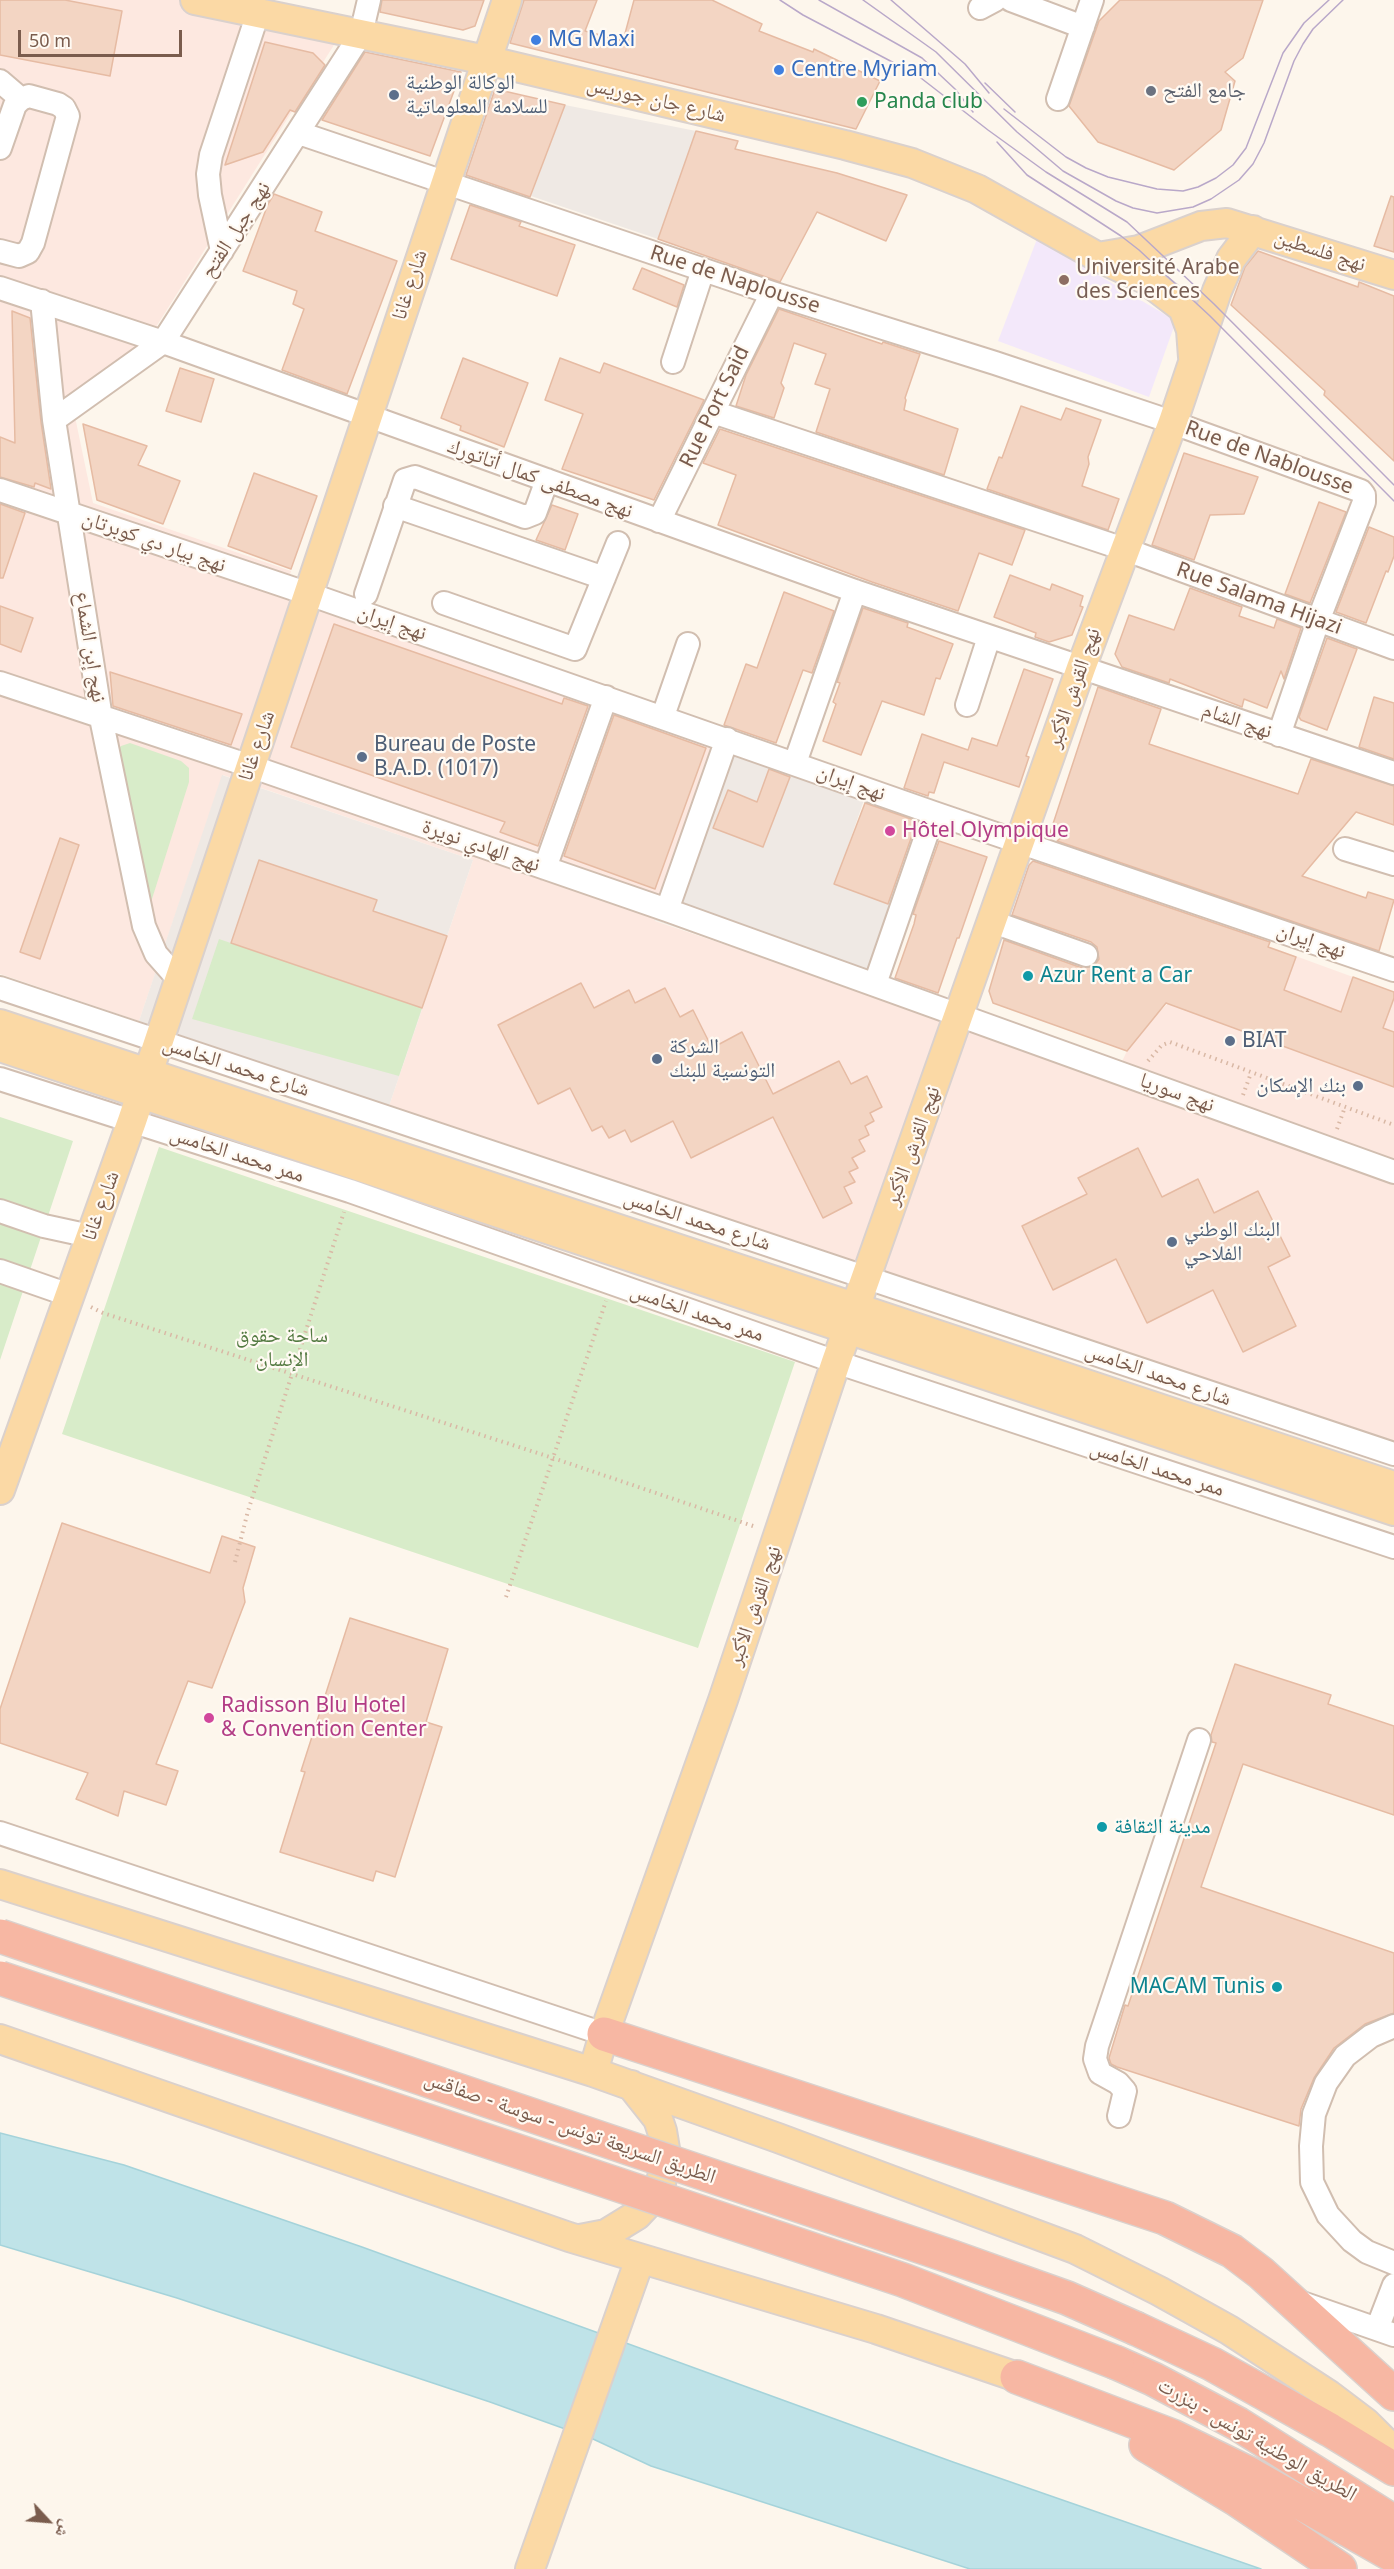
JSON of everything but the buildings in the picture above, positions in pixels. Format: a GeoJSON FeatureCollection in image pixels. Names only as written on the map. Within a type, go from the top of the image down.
{"type":"FeatureCollection","features":[{"type":"Feature","properties":{"kind":"highway","name":"الطريق السريعة تونس - سوسة - صفاقس"},"geometry":{"type":"LineString","coordinates":[[0,1936],[952,2257],[1067,2298],[1137,2329]]}},
{"type":"Feature","properties":{"kind":"highway","name":"الطريق السريعة تونس - سوسة - صفاقس"},"geometry":{"type":"LineString","coordinates":[[0,1978],[903,2280],[1117,2363]]}},
{"type":"Feature","properties":{"kind":"highway"},"geometry":{"type":"LineString","coordinates":[[604,2034],[1165,2218],[1232,2251],[1293,2300],[1394,2394]]}},
{"type":"Feature","properties":{"kind":"highway","name":"الطريق الوطنية تونس - بنزرت"},"geometry":{"type":"LineString","coordinates":[[1137,2329],[1212,2364],[1394,2469]]}},
{"type":"Feature","properties":{"kind":"highway","name":"الطريق الوطنية تونس - بنزرت"},"geometry":{"type":"LineString","coordinates":[[1117,2363],[1153,2379],[1238,2424],[1394,2522]]}},
{"type":"Feature","properties":{"kind":"highway"},"geometry":{"type":"LineString","coordinates":[[1017,2377],[1172,2436],[1248,2472],[1394,2556]]}},
{"type":"Feature","properties":{"kind":"highway"},"geometry":{"type":"LineString","coordinates":[[1017,2377],[1152,2448],[1236,2499],[1340,2569]]}},
{"type":"Feature","properties":{"kind":"main road","name":"شارع جان جوريس"},"geometry":{"type":"LineString","coordinates":[[195,0],[486,60],[912,163],[977,189],[1098,257],[1145,279],[1183,308],[1191,330],[1193,357]]}},
{"type":"Feature","properties":{"kind":"main road","name":"شارع غانا"},"geometry":{"type":"LineString","coordinates":[[0,1490],[132,1121],[507,0]]}},
{"type":"Feature","properties":{"kind":"main road","name":"نهج فلسطين"},"geometry":{"type":"LineString","coordinates":[[1098,257],[1139,250],[1201,226],[1227,224],[1250,229],[1394,275]]}},
{"type":"Feature","properties":{"kind":"main road","name":"نهج القرش الأكبر"},"geometry":{"type":"LineString","coordinates":[[593,2072],[604,2034],[723,1700],[836,1362],[1081,668],[1173,422],[1193,357],[1231,259],[1250,229]]}},
{"type":"Feature","properties":{"kind":"main road","name":"شارع محمد الخامس"},"geometry":{"type":"LineString","coordinates":[[0,1024],[144,1084]]}},
{"type":"Feature","properties":{"kind":"main road","name":"شارع محمد الخامس"},"geometry":{"type":"LineString","coordinates":[[0,1047],[144,1084],[852,1318],[1394,1486]]}},
{"type":"Feature","properties":{"kind":"main road","name":"شارع محمد الخامس"},"geometry":{"type":"LineString","coordinates":[[852,1318],[1394,1511]]}},
{"type":"Feature","properties":{"kind":"main road"},"geometry":{"type":"LineString","coordinates":[[0,1884],[593,2072],[1075,2249],[1159,2290],[1238,2336],[1329,2395],[1366,2423],[1394,2451]]}},
{"type":"Feature","properties":{"kind":"main road"},"geometry":{"type":"LineString","coordinates":[[0,2038],[580,2239],[876,2329],[1017,2377]]}},
{"type":"Feature","properties":{"kind":"main road"},"geometry":{"type":"LineString","coordinates":[[580,2239],[606,2234],[637,2215],[652,2199],[661,2183],[666,2155],[662,2132],[658,2120],[631,2085]]}},
{"type":"Feature","properties":{"kind":"main road"},"geometry":{"type":"LineString","coordinates":[[530,2569],[640,2259]]}},
{"type":"Feature","properties":{"kind":"street","name":"نهج جبل الفتح"},"geometry":{"type":"LineString","coordinates":[[54,420],[163,342],[361,34],[369,0]]}},
{"type":"Feature","properties":{"kind":"street"},"geometry":{"type":"LineString","coordinates":[[1058,99],[1092,0]]}},
{"type":"Feature","properties":{"kind":"street"},"geometry":{"type":"LineString","coordinates":[[1018,1],[1083,27]]}},
{"type":"Feature","properties":{"kind":"street"},"geometry":{"type":"LineString","coordinates":[[222,251],[208,174],[211,155],[258,13]]}},
{"type":"Feature","properties":{"kind":"street"},"geometry":{"type":"LineString","coordinates":[[0,81],[21,99]]}},
{"type":"Feature","properties":{"kind":"street"},"geometry":{"type":"LineString","coordinates":[[0,148],[15,105],[21,99],[29,96],[58,104],[64,108],[68,116],[33,243],[28,252],[19,256],[0,251]]}},
{"type":"Feature","properties":{"kind":"street","name":"Rue de Naplousse"},"geometry":{"type":"LineString","coordinates":[[299,133],[772,293],[1173,422]]}},
{"type":"Feature","properties":{"kind":"street"},"geometry":{"type":"LineString","coordinates":[[673,362],[703,270]]}},
{"type":"Feature","properties":{"kind":"street","name":"نهج مصطفى كمال أتاتورك"},"geometry":{"type":"LineString","coordinates":[[0,288],[163,342],[855,591],[1081,668]]}},
{"type":"Feature","properties":{"kind":"street","name":"Rue Port Said"},"geometry":{"type":"LineString","coordinates":[[658,521],[772,293]]}},
{"type":"Feature","properties":{"kind":"street","name":"نهج إبن الشماع"},"geometry":{"type":"LineString","coordinates":[[42,301],[54,420],[101,718],[144,926],[156,954],[179,980]]}},
{"type":"Feature","properties":{"kind":"street","name":"Rue Salama Hijazi"},"geometry":{"type":"LineString","coordinates":[[713,412],[1124,549],[1394,648]]}},
{"type":"Feature","properties":{"kind":"street","name":"Rue de Nablousse"},"geometry":{"type":"LineString","coordinates":[[1173,422],[1361,491],[1364,495],[1364,502],[1318,621]]}},
{"type":"Feature","properties":{"kind":"street"},"geometry":{"type":"LineString","coordinates":[[366,594],[403,483],[411,477],[520,516],[531,516],[538,508],[547,480]]}},
{"type":"Feature","properties":{"kind":"street","name":"نهج بيار دي كوبرتان"},"geometry":{"type":"LineString","coordinates":[[0,490],[309,594]]}},
{"type":"Feature","properties":{"kind":"street"},"geometry":{"type":"LineString","coordinates":[[395,506],[604,578]]}},
{"type":"Feature","properties":{"kind":"street"},"geometry":{"type":"LineString","coordinates":[[444,603],[575,649],[618,543]]}},
{"type":"Feature","properties":{"kind":"street"},"geometry":{"type":"LineString","coordinates":[[795,763],[855,591]]}},
{"type":"Feature","properties":{"kind":"street","name":"نهج إيران"},"geometry":{"type":"LineString","coordinates":[[309,594],[663,716],[934,813],[1393,967]]}},
{"type":"Feature","properties":{"kind":"street"},"geometry":{"type":"LineString","coordinates":[[1279,735],[1318,621]]}},
{"type":"Feature","properties":{"kind":"street"},"geometry":{"type":"LineString","coordinates":[[967,705],[989,637]]}},
{"type":"Feature","properties":{"kind":"street"},"geometry":{"type":"LineString","coordinates":[[663,716],[688,644]]}},
{"type":"Feature","properties":{"kind":"street","name":"نهج الشام"},"geometry":{"type":"LineString","coordinates":[[1081,668],[1394,774]]}},
{"type":"Feature","properties":{"kind":"street","name":"نهج الهادي نويرة"},"geometry":{"type":"LineString","coordinates":[[0,683],[250,766],[668,910],[960,1015]]}},
{"type":"Feature","properties":{"kind":"street"},"geometry":{"type":"LineString","coordinates":[[545,868],[606,697]]}},
{"type":"Feature","properties":{"kind":"street"},"geometry":{"type":"LineString","coordinates":[[668,910],[727,739]]}},
{"type":"Feature","properties":{"kind":"street"},"geometry":{"type":"LineString","coordinates":[[875,984],[934,813]]}},
{"type":"Feature","properties":{"kind":"street"},"geometry":{"type":"LineString","coordinates":[[1345,849],[1394,864]]}},
{"type":"Feature","properties":{"kind":"street"},"geometry":{"type":"LineString","coordinates":[[993,921],[1086,955]]}},
{"type":"Feature","properties":{"kind":"street","name":"شارع محمد الخامس"},"geometry":{"type":"LineString","coordinates":[[0,988],[1394,1454]]}},
{"type":"Feature","properties":{"kind":"street","name":"نهج سوريا"},"geometry":{"type":"LineString","coordinates":[[960,1015],[1394,1172]]}},
{"type":"Feature","properties":{"kind":"street","name":"ممر محمد الخامس"},"geometry":{"type":"LineString","coordinates":[[0,1079],[351,1191],[836,1362],[1394,1548]]}},
{"type":"Feature","properties":{"kind":"street"},"geometry":{"type":"LineString","coordinates":[[0,1211],[44,1226],[90,1236]]}},
{"type":"Feature","properties":{"kind":"street"},"geometry":{"type":"LineString","coordinates":[[0,1271],[69,1295]]}},
{"type":"Feature","properties":{"kind":"street"},"geometry":{"type":"LineString","coordinates":[[1119,2116],[1125,2091],[1100,2073],[1095,2059],[1097,2046],[1199,1740]]}},
{"type":"Feature","properties":{"kind":"street"},"geometry":{"type":"LineString","coordinates":[[0,1833],[604,2034]]}},
{"type":"Feature","properties":{"kind":"street"},"geometry":{"type":"LineString","coordinates":[[1394,2026],[1371,2036],[1345,2056],[1326,2083],[1314,2114],[1311,2146],[1312,2182],[1328,2215],[1352,2241],[1367,2252],[1394,2263]]}},
{"type":"Feature","properties":{"kind":"street"},"geometry":{"type":"LineString","coordinates":[[1293,2300],[1386,2332],[1394,2285]]}},
{"type":"Feature","properties":{"kind":"path"},"geometry":{"type":"LineString","coordinates":[[1134,1078],[1162,1045],[1170,1042],[1394,1125]]}},
{"type":"Feature","properties":{"kind":"path"},"geometry":{"type":"LineString","coordinates":[[234,1562],[248,1511],[351,1191]]}},
{"type":"Feature","properties":{"kind":"path"},"geometry":{"type":"LineString","coordinates":[[506,1597],[612,1284]]}},
{"type":"Feature","properties":{"kind":"path"},"geometry":{"type":"LineString","coordinates":[[69,1295],[103,1313],[553,1458],[779,1535]]}},
{"type":"Feature","properties":{"kind":"shaded area"},"geometry":{"type":"Polygon","coordinates":[[[0,0],[263,0],[351,18],[149,338],[70,393],[93,503],[291,571],[285,594],[715,740],[655,921],[944,1018],[1113,1080],[1127,1051],[1148,1023],[1245,928],[1260,943],[1394,992],[1394,1441],[389,1106],[473,860],[223,775],[139,1021],[0,974],[0,0]]]}},
{"type":"Feature","properties":{"kind":"shaded area"},"geometry":{"type":"Polygon","coordinates":[[[565,105],[696,131],[658,239],[531,196],[565,105]]]}},
{"type":"Feature","properties":{"kind":"shaded area","name":"Université Arabe des Sciences"},"geometry":{"type":"Polygon","coordinates":[[[1037,239],[1176,321],[1149,397],[998,341],[1037,239]]]}},
{"type":"Feature","properties":{"kind":"shaded area"},"geometry":{"type":"Polygon","coordinates":[[[715,740],[866,794],[845,855],[912,878],[873,994],[654,920],[715,740]]]}},
{"type":"Feature","properties":{"kind":"shaded area"},"geometry":{"type":"Polygon","coordinates":[[[222,775],[473,860],[389,1106],[139,1021],[222,775]]]}},
{"type":"Feature","properties":{"kind":"green space"},"geometry":{"type":"Polygon","coordinates":[[[130,743],[181,761],[189,768],[189,782],[151,902],[140,898],[115,753],[121,746],[130,743]]]}},
{"type":"Feature","properties":{"kind":"green space"},"geometry":{"type":"Polygon","coordinates":[[[219,939],[422,1008],[399,1076],[192,1019],[219,939]]]}},
{"type":"Feature","properties":{"kind":"green space"},"geometry":{"type":"Polygon","coordinates":[[[0,1117],[73,1141],[0,1360],[0,1117]]]}},
{"type":"Feature","properties":{"kind":"green space","name":"ساحة حقوق الإنسان"},"geometry":{"type":"Polygon","coordinates":[[[159,1147],[795,1362],[698,1648],[62,1434],[159,1147]]]}},
{"type":"Feature","properties":{"kind":"water"},"geometry":{"type":"Polygon","coordinates":[[[0,2133],[124,2165],[362,2247],[953,2462],[1261,2569],[970,2569],[651,2466],[593,2439],[490,2402],[177,2298],[0,2245],[0,2133]]]}},
{"type":"Feature","properties":{"kind":"tram line"},"geometry":{"type":"LineString","coordinates":[[780,0],[803,15],[917,75],[1046,172],[1127,222],[1214,304],[1394,485]]}},
{"type":"Feature","properties":{"kind":"tram line"},"geometry":{"type":"LineString","coordinates":[[819,0],[922,58],[955,89],[973,112]]}},
{"type":"Feature","properties":{"kind":"tram line"},"geometry":{"type":"LineString","coordinates":[[863,0],[936,52],[1017,132],[1063,171],[1116,201],[1133,208],[1157,213],[1193,207],[1211,199],[1239,180],[1253,164],[1264,143],[1294,61],[1303,44],[1313,29],[1343,0]]}},
{"type":"Feature","properties":{"kind":"tram line"},"geometry":{"type":"LineString","coordinates":[[891,0],[965,64],[989,93]]}},
{"type":"Feature","properties":{"kind":"tram line"},"geometry":{"type":"LineString","coordinates":[[1004,109],[1066,157],[1108,177],[1157,189],[1183,191],[1198,187],[1216,178],[1233,165],[1246,148],[1283,53],[1304,23],[1329,0]]}},
{"type":"Feature","properties":{"kind":"tram line"},"geometry":{"type":"LineString","coordinates":[[985,83],[1015,112]]}},
{"type":"Feature","properties":{"kind":"tram line"},"geometry":{"type":"LineString","coordinates":[[997,142],[1027,175],[1139,250],[1210,316],[1394,501]]}},
{"type":"Feature","properties":{"kind":"place","name":"MG Maxi"},"geometry":{"type":"Point","coordinates":[536,40]}},
{"type":"Feature","properties":{"kind":"place","name":"Centre Myriam"},"geometry":{"type":"Point","coordinates":[779,70]}},
{"type":"Feature","properties":{"kind":"place","name":"جامع الفتح"},"geometry":{"type":"Point","coordinates":[1151,91]}},
{"type":"Feature","properties":{"kind":"place","name":"الوكالة الوطنية للسلامة المعلوماتية"},"geometry":{"type":"Point","coordinates":[394,95]}},
{"type":"Feature","properties":{"kind":"place","name":"Panda club"},"geometry":{"type":"Point","coordinates":[862,102]}},
{"type":"Feature","properties":{"kind":"place","name":"Université Arabe des Sciences"},"geometry":{"type":"Point","coordinates":[1064,280]}},
{"type":"Feature","properties":{"kind":"place","name":"Bureau de Poste B.A.D. (1017)"},"geometry":{"type":"Point","coordinates":[362,757]}},
{"type":"Feature","properties":{"kind":"place","name":"Hôtel Olympique"},"geometry":{"type":"Point","coordinates":[890,831]}},
{"type":"Feature","properties":{"kind":"place","name":"Azur Rent a Car"},"geometry":{"type":"Point","coordinates":[1028,976]}},
{"type":"Feature","properties":{"kind":"place","name":"BIAT"},"geometry":{"type":"Point","coordinates":[1230,1041]}},
{"type":"Feature","properties":{"kind":"place","name":"الشركة التونسية للبنك"},"geometry":{"type":"Point","coordinates":[657,1059]}},
{"type":"Feature","properties":{"kind":"place","name":"بنك الإسكان"},"geometry":{"type":"Point","coordinates":[1358,1086]}},
{"type":"Feature","properties":{"kind":"place","name":"البنك الوطني الفلاحي"},"geometry":{"type":"Point","coordinates":[1172,1242]}},
{"type":"Feature","properties":{"kind":"place","name":"Radisson Blu Hotel & Convention Center"},"geometry":{"type":"Point","coordinates":[209,1718]}},
{"type":"Feature","properties":{"kind":"place","name":"مدينة الثقافة"},"geometry":{"type":"Point","coordinates":[1102,1827]}},
{"type":"Feature","properties":{"kind":"place","name":"MACAM Tunis"},"geometry":{"type":"Point","coordinates":[1277,1987]}}]}
